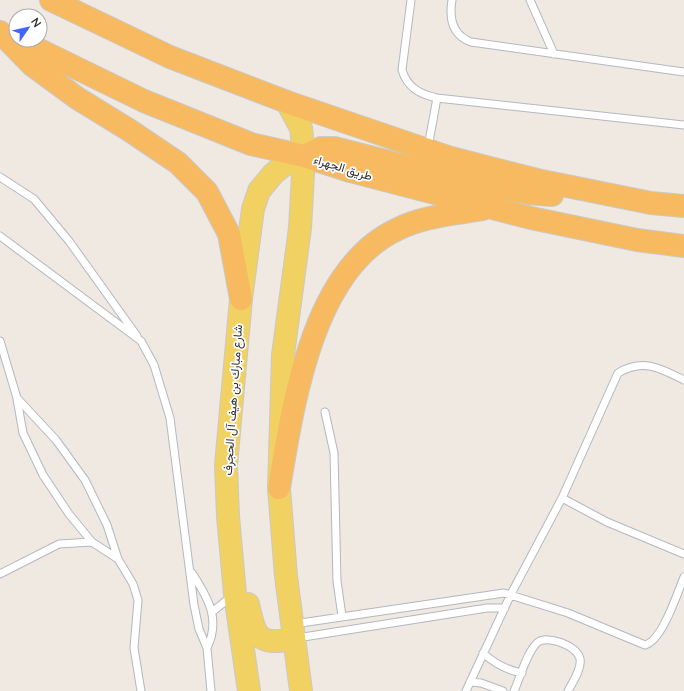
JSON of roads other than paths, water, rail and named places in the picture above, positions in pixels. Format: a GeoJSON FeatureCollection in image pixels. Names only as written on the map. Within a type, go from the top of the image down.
{"type":"FeatureCollection","features":[{"type":"Feature","properties":{"kind":"highway"},"geometry":{"type":"LineString","coordinates":[[51,0],[170,57],[287,102],[451,158],[537,180],[651,202],[684,206]]}},
{"type":"Feature","properties":{"kind":"highway"},"geometry":{"type":"LineString","coordinates":[[0,31],[32,65],[77,98],[129,130],[178,163],[207,192],[229,234],[241,299]]}},
{"type":"Feature","properties":{"kind":"highway","name":"طريق الجهراء"},"geometry":{"type":"LineString","coordinates":[[36,48],[151,103],[251,144],[304,156]]}},
{"type":"Feature","properties":{"kind":"highway"},"geometry":{"type":"LineString","coordinates":[[304,156],[321,148],[332,156],[527,193],[561,195],[595,191]]}},
{"type":"Feature","properties":{"kind":"highway","name":"طريق الجهراء"},"geometry":{"type":"LineString","coordinates":[[332,156],[492,208],[638,240],[684,246]]}},
{"type":"Feature","properties":{"kind":"highway"},"geometry":{"type":"LineString","coordinates":[[651,202],[684,199]]}},
{"type":"Feature","properties":{"kind":"highway"},"geometry":{"type":"LineString","coordinates":[[279,488],[295,397],[316,332],[338,282],[364,250],[398,229],[430,218],[492,208]]}},
{"type":"Feature","properties":{"kind":"main road"},"geometry":{"type":"LineString","coordinates":[[287,102],[301,128],[304,156],[300,228],[283,355],[279,488],[292,631],[301,691]]}},
{"type":"Feature","properties":{"kind":"main road","name":"شارع مبارك بن هيف آل الحجرف"},"geometry":{"type":"LineString","coordinates":[[249,691],[234,588],[228,516],[226,465],[241,299],[253,209],[259,190],[273,174],[283,166],[304,156]]}},
{"type":"Feature","properties":{"kind":"main road"},"geometry":{"type":"LineString","coordinates":[[234,588],[244,596],[255,631],[261,638],[269,642],[278,642],[292,631]]}},
{"type":"Feature","properties":{"kind":"lane"},"geometry":{"type":"LineString","coordinates":[[411,0],[402,70],[405,80],[411,87],[424,95],[437,98],[684,125]]}},
{"type":"Feature","properties":{"kind":"lane"},"geometry":{"type":"LineString","coordinates":[[452,0],[450,14],[452,24],[462,39],[471,42],[684,72]]}},
{"type":"Feature","properties":{"kind":"lane"},"geometry":{"type":"LineString","coordinates":[[530,0],[554,54]]}},
{"type":"Feature","properties":{"kind":"lane"},"geometry":{"type":"LineString","coordinates":[[427,149],[437,98]]}},
{"type":"Feature","properties":{"kind":"lane"},"geometry":{"type":"LineString","coordinates":[[0,177],[34,199],[69,241],[141,341],[154,365],[170,418],[194,605],[199,629],[207,648],[211,691]]}},
{"type":"Feature","properties":{"kind":"lane"},"geometry":{"type":"LineString","coordinates":[[0,236],[141,341]]}},
{"type":"Feature","properties":{"kind":"lane"},"geometry":{"type":"LineString","coordinates":[[0,341],[16,398],[23,433],[43,475],[68,514],[92,542],[118,559]]}},
{"type":"Feature","properties":{"kind":"lane"},"geometry":{"type":"LineString","coordinates":[[466,691],[511,594],[562,498],[618,373],[629,366],[645,365],[684,380]]}},
{"type":"Feature","properties":{"kind":"lane"},"geometry":{"type":"LineString","coordinates":[[16,398],[56,440],[84,480],[107,525],[118,559],[133,584],[138,600],[134,648],[141,691]]}},
{"type":"Feature","properties":{"kind":"lane"},"geometry":{"type":"LineString","coordinates":[[325,412],[334,453],[337,581],[342,616]]}},
{"type":"Feature","properties":{"kind":"lane"},"geometry":{"type":"LineString","coordinates":[[562,498],[607,522],[684,554]]}},
{"type":"Feature","properties":{"kind":"lane"},"geometry":{"type":"LineString","coordinates":[[0,574],[59,544],[92,542]]}},
{"type":"Feature","properties":{"kind":"lane"},"geometry":{"type":"LineString","coordinates":[[190,572],[208,599],[212,612],[213,636],[207,648]]}},
{"type":"Feature","properties":{"kind":"lane"},"geometry":{"type":"LineString","coordinates":[[292,631],[342,616],[489,594],[511,594],[568,613],[645,645],[651,644],[659,634],[684,577]]}},
{"type":"Feature","properties":{"kind":"lane"},"geometry":{"type":"LineString","coordinates":[[212,612],[234,588]]}},
{"type":"Feature","properties":{"kind":"lane"},"geometry":{"type":"LineString","coordinates":[[292,631],[487,608],[505,608]]}},
{"type":"Feature","properties":{"kind":"lane"},"geometry":{"type":"LineString","coordinates":[[514,691],[536,644],[544,639],[554,640],[574,649],[580,659],[579,666],[568,691]]}},
{"type":"Feature","properties":{"kind":"lane"},"geometry":{"type":"LineString","coordinates":[[483,653],[501,667],[522,672]]}},
{"type":"Feature","properties":{"kind":"lane"},"geometry":{"type":"LineString","coordinates":[[470,682],[486,684],[503,691]]}}]}
